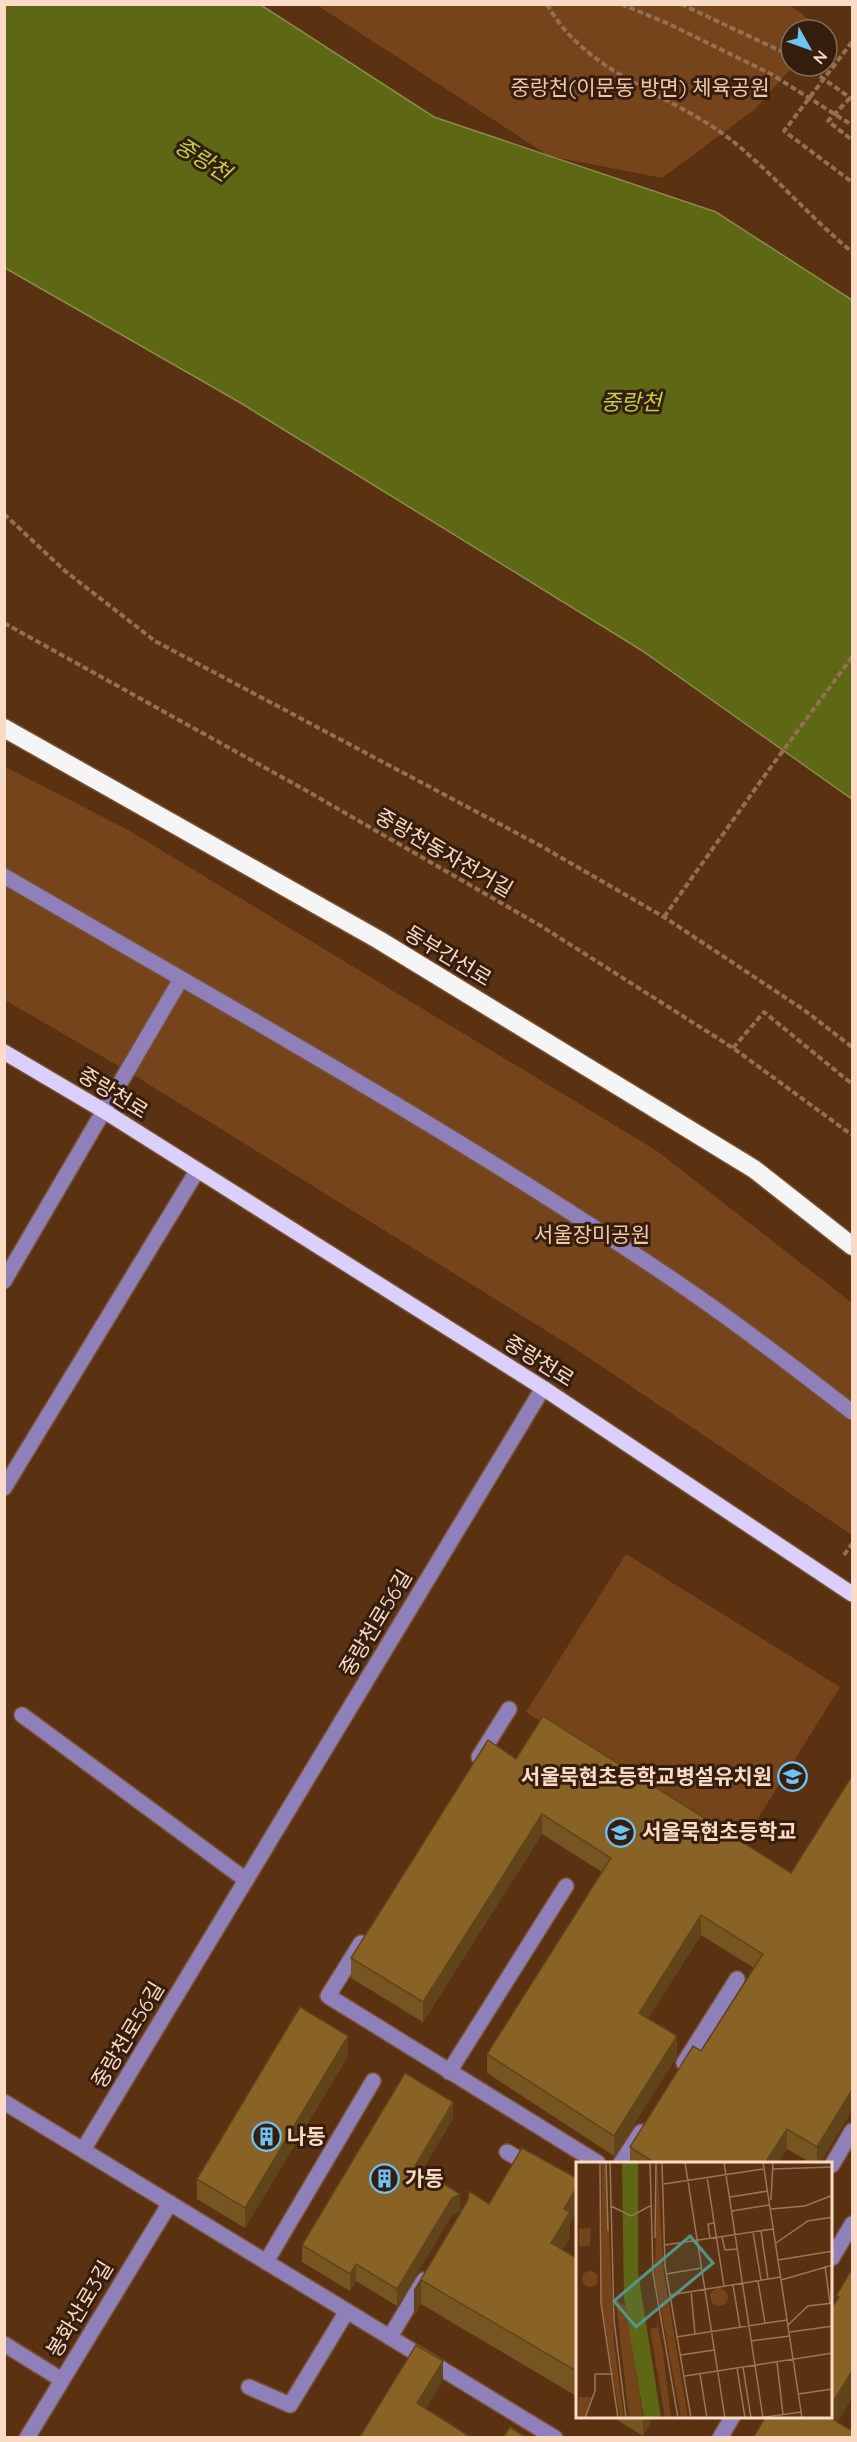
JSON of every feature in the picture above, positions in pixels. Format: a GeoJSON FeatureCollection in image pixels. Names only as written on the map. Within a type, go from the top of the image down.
{"type":"FeatureCollection","features":[{"type":"Feature","properties":{"kind":"highway","name":"동부간선로"},"geometry":{"type":"LineString","coordinates":[[4,728],[379,940],[744,1163],[852,1246]]}},
{"type":"Feature","properties":{"kind":"main road","name":"중랑천로"},"geometry":{"type":"LineString","coordinates":[[4,1052],[104,1111],[543,1388],[852,1594]]}},
{"type":"Feature","properties":{"kind":"street"},"geometry":{"type":"LineString","coordinates":[[4,876],[490,1162],[657,1269],[746,1330],[852,1412]]}},
{"type":"Feature","properties":{"kind":"street"},"geometry":{"type":"LineString","coordinates":[[4,1281],[181,980]]}},
{"type":"Feature","properties":{"kind":"street"},"geometry":{"type":"LineString","coordinates":[[4,1488],[197,1171]]}},
{"type":"Feature","properties":{"kind":"street","name":"중랑천로56길"},"geometry":{"type":"LineString","coordinates":[[83,2150],[543,1388]]}},
{"type":"Feature","properties":{"kind":"street"},"geometry":{"type":"LineString","coordinates":[[472,1768],[509,1709]]}},
{"type":"Feature","properties":{"kind":"street"},"geometry":{"type":"LineString","coordinates":[[22,1715],[246,1880]]}},
{"type":"Feature","properties":{"kind":"street"},"geometry":{"type":"LineString","coordinates":[[449,2072],[566,1886]]}},
{"type":"Feature","properties":{"kind":"street"},"geometry":{"type":"LineString","coordinates":[[371,1927],[327,1996],[596,2162]]}},
{"type":"Feature","properties":{"kind":"street"},"geometry":{"type":"LineString","coordinates":[[676,2076],[737,1979]]}},
{"type":"Feature","properties":{"kind":"street"},"geometry":{"type":"LineString","coordinates":[[266,2262],[373,2081]]}},
{"type":"Feature","properties":{"kind":"street"},"geometry":{"type":"LineString","coordinates":[[4,2102],[555,2438]]}},
{"type":"Feature","properties":{"kind":"street"},"geometry":{"type":"LineString","coordinates":[[622,2162],[652,2115]]}},
{"type":"Feature","properties":{"kind":"street"},"geometry":{"type":"LineString","coordinates":[[833,2162],[852,2130]]}},
{"type":"Feature","properties":{"kind":"street"},"geometry":{"type":"LineString","coordinates":[[507,2152],[548,2176]]}},
{"type":"Feature","properties":{"kind":"street","name":"봉화산로3길"},"geometry":{"type":"LineString","coordinates":[[27,2438],[170,2203]]}},
{"type":"Feature","properties":{"kind":"street"},"geometry":{"type":"LineString","coordinates":[[833,2255],[852,2224]]}},
{"type":"Feature","properties":{"kind":"street"},"geometry":{"type":"LineString","coordinates":[[390,2337],[430,2268]]}},
{"type":"Feature","properties":{"kind":"street"},"geometry":{"type":"LineString","coordinates":[[249,2387],[290,2405],[347,2311]]}},
{"type":"Feature","properties":{"kind":"street"},"geometry":{"type":"LineString","coordinates":[[4,2344],[62,2380]]}},
{"type":"Feature","properties":{"kind":"street"},"geometry":{"type":"LineString","coordinates":[[720,2438],[732,2418]]}},
{"type":"Feature","properties":{"kind":"path"},"geometry":{"type":"LineString","coordinates":[[547,4],[565,32],[585,50],[618,74],[707,122],[736,144],[852,252]]}},
{"type":"Feature","properties":{"kind":"path"},"geometry":{"type":"LineString","coordinates":[[621,4],[669,24],[771,74],[852,125]]}},
{"type":"Feature","properties":{"kind":"path"},"geometry":{"type":"LineString","coordinates":[[681,4],[779,50]]}},
{"type":"Feature","properties":{"kind":"path"},"geometry":{"type":"LineString","coordinates":[[852,42],[784,131],[852,182]]}},
{"type":"Feature","properties":{"kind":"path"},"geometry":{"type":"LineString","coordinates":[[823,78],[851,98],[828,121],[852,140]]}},
{"type":"Feature","properties":{"kind":"path"},"geometry":{"type":"LineString","coordinates":[[4,514],[65,571],[154,641],[542,846],[664,917],[804,1010],[852,1047]]}},
{"type":"Feature","properties":{"kind":"path","name":"중랑천동자전거길"},"geometry":{"type":"LineString","coordinates":[[6,623],[307,791],[541,926],[733,1048],[852,1135]]}},
{"type":"Feature","properties":{"kind":"path"},"geometry":{"type":"LineString","coordinates":[[664,917],[852,657]]}},
{"type":"Feature","properties":{"kind":"path"},"geometry":{"type":"LineString","coordinates":[[733,1048],[764,1012],[852,1083]]}},
{"type":"Feature","properties":{"kind":"green space","name":"중랑천(이문동 방면) 체육공원"},"geometry":{"type":"Polygon","coordinates":[[[317,5],[790,5],[807,18],[779,18],[779,78],[782,78],[755,109],[662,178],[549,156],[317,5]]]}},
{"type":"Feature","properties":{"kind":"green space","name":"서울장미공원"},"geometry":{"type":"Polygon","coordinates":[[[4,766],[128,830],[657,1151],[852,1303],[852,1535],[571,1346],[129,1072],[5,1000],[4,766]]]}},
{"type":"Feature","properties":{"kind":"green space"},"geometry":{"type":"Polygon","coordinates":[[[626,1554],[840,1687],[740,1847],[526,1712],[626,1554]]]}},
{"type":"Feature","properties":{"kind":"water","name":"중랑천"},"geometry":{"type":"Polygon","coordinates":[[[5,4],[261,5],[434,117],[716,212],[852,300],[852,799],[641,650],[239,402],[5,268],[5,4]]]}},
{"type":"Feature","properties":{"kind":"building"},"geometry":{"type":"Polygon","coordinates":[[[543,1716],[791,1873],[852,1776],[852,2090],[817,2147],[787,2129],[766,2162],[653,2162],[630,2147],[693,2046],[701,2051],[763,1954],[701,1915],[639,2013],[677,2036],[614,2136],[487,2054],[611,1858],[542,1814],[423,2002],[351,1958],[488,1740],[516,1759],[543,1716]]]}},
{"type":"Feature","properties":{"kind":"building","name":"나동"},"geometry":{"type":"Polygon","coordinates":[[[300,2007],[348,2036],[245,2208],[197,2179],[300,2007]]]}},
{"type":"Feature","properties":{"kind":"building"},"geometry":{"type":"Polygon","coordinates":[[[405,2073],[453,2102],[415,2166],[460,2194],[452,2198],[397,2289],[356,2264],[350,2274],[302,2245],[405,2073]]]}},
{"type":"Feature","properties":{"kind":"building"},"geometry":{"type":"Polygon","coordinates":[[[522,2148],[576,2178],[576,2188],[564,2209],[570,2212],[551,2243],[576,2258],[576,2371],[421,2280],[414,2291],[468,2200],[469,2191],[489,2204],[522,2148]]]}},
{"type":"Feature","properties":{"kind":"building"},"geometry":{"type":"Polygon","coordinates":[[[852,2269],[852,2371],[833,2402],[833,2307],[839,2297],[836,2296],[852,2269]]]}},
{"type":"Feature","properties":{"kind":"building"},"geometry":{"type":"Polygon","coordinates":[[[416,2345],[443,2361],[417,2403],[472,2438],[359,2438],[416,2345]]]}},
{"type":"Feature","properties":{"kind":"building"},"geometry":{"type":"Polygon","coordinates":[[[765,2418],[831,2418],[852,2431],[852,2438],[753,2438],[765,2418]]]}},
{"type":"Feature","properties":{"kind":"building"},"geometry":{"type":"Polygon","coordinates":[[[510,2427],[527,2438],[503,2438],[510,2427]]]}},
{"type":"Feature","properties":{"kind":"place","name":"서울묵현초등학교병설유치원"},"geometry":{"type":"Point","coordinates":[793,1777]}},
{"type":"Feature","properties":{"kind":"place","name":"서울묵현초등학교"},"geometry":{"type":"Point","coordinates":[621,1832]}},
{"type":"Feature","properties":{"kind":"place","name":"나동"},"geometry":{"type":"Point","coordinates":[266,2137]}},
{"type":"Feature","properties":{"kind":"place","name":"가동"},"geometry":{"type":"Point","coordinates":[384,2179]}}]}
